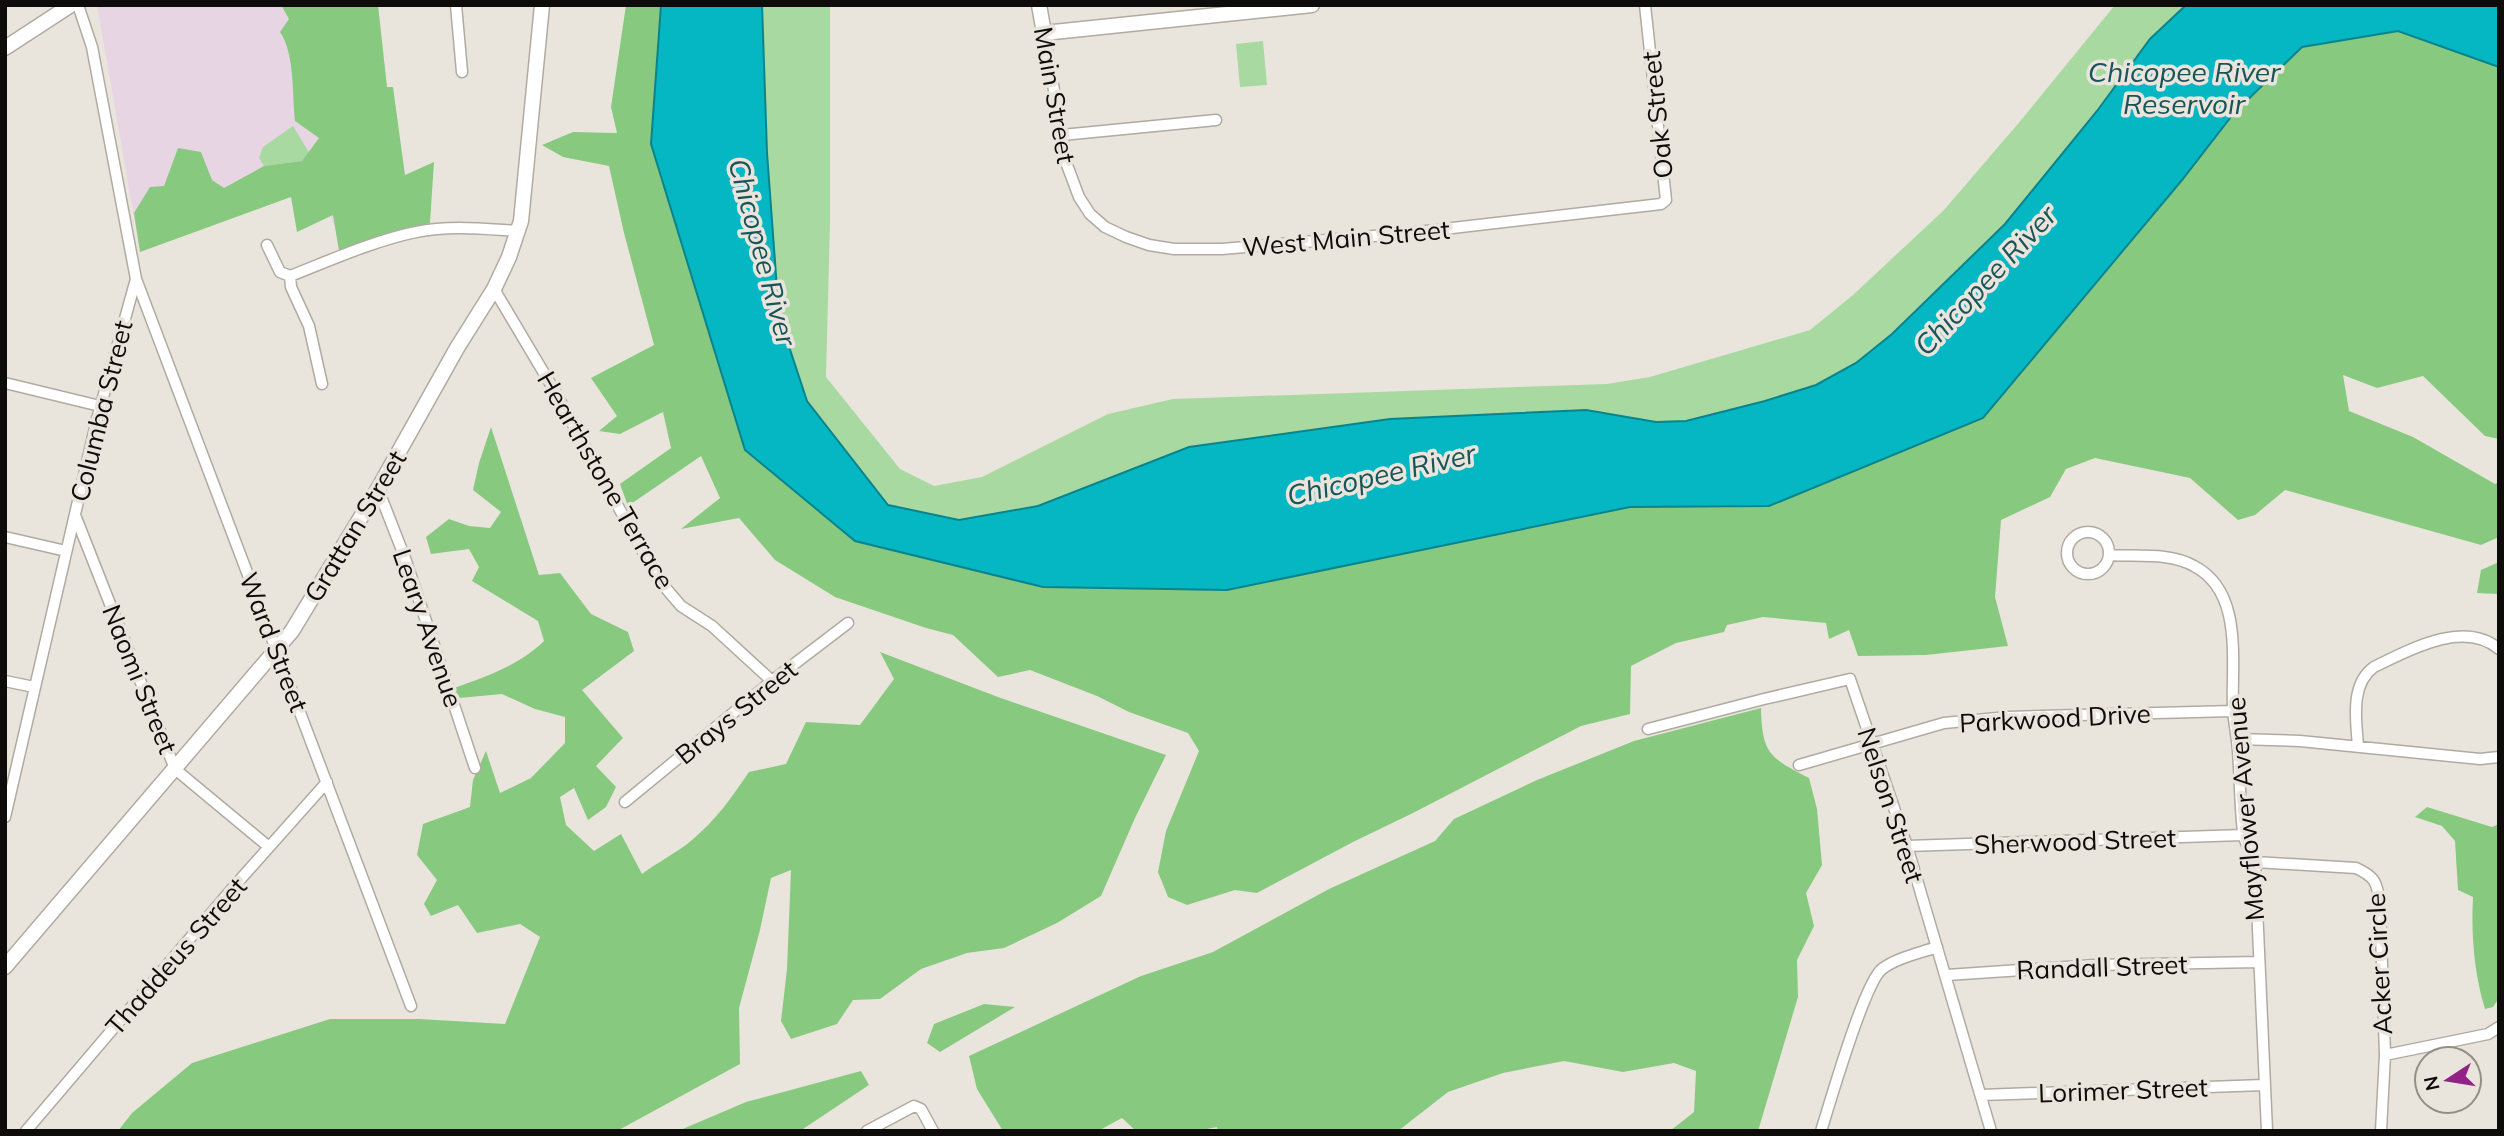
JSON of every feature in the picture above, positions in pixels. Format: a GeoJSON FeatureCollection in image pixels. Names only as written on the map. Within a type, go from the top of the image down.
{"type":"FeatureCollection","features":[{"type":"Feature","properties":{"kind":"main road"},"geometry":{"type":"LineString","coordinates":[[5,48],[71,5]]}},
{"type":"Feature","properties":{"kind":"main road","name":"Grattan Street"},"geometry":{"type":"LineString","coordinates":[[5,967],[292,631],[379,489],[457,348],[494,289],[519,231],[542,5]]}},
{"type":"Feature","properties":{"kind":"main road","name":"Main Street"},"geometry":{"type":"LineString","coordinates":[[1039,5],[1044,33]]}},
{"type":"Feature","properties":{"kind":"main road"},"geometry":{"type":"LineString","coordinates":[[1044,33],[1312,5]]}},
{"type":"Feature","properties":{"kind":"street","name":"Columba Street"},"geometry":{"type":"LineString","coordinates":[[5,817],[100,407],[136,279],[119,201],[92,47],[78,5]]}},
{"type":"Feature","properties":{"kind":"street"},"geometry":{"type":"LineString","coordinates":[[456,5],[462,72]]}},
{"type":"Feature","properties":{"kind":"street","name":"Oak Street"},"geometry":{"type":"LineString","coordinates":[[1644,207],[1661,204],[1666,200],[1645,5]]}},
{"type":"Feature","properties":{"kind":"street","name":"Main Street"},"geometry":{"type":"LineString","coordinates":[[1044,33],[1073,184]]}},
{"type":"Feature","properties":{"kind":"street"},"geometry":{"type":"LineString","coordinates":[[1062,135],[1216,120]]}},
{"type":"Feature","properties":{"kind":"street","name":"West Main Street"},"geometry":{"type":"LineString","coordinates":[[1073,184],[1090,214],[1115,233],[1149,244],[1190,250],[1409,233],[1644,207]]}},
{"type":"Feature","properties":{"kind":"street"},"geometry":{"type":"LineString","coordinates":[[267,245],[280,272],[290,276],[346,254],[417,232],[443,229],[519,231]]}},
{"type":"Feature","properties":{"kind":"street"},"geometry":{"type":"LineString","coordinates":[[290,276],[291,287],[309,326],[323,384]]}},
{"type":"Feature","properties":{"kind":"street","name":"Ward Street"},"geometry":{"type":"LineString","coordinates":[[136,279],[411,1006]]}},
{"type":"Feature","properties":{"kind":"street","name":"Hearthstone Terrace"},"geometry":{"type":"LineString","coordinates":[[494,289],[554,390],[658,579],[681,606],[712,626],[772,681]]}},
{"type":"Feature","properties":{"kind":"street"},"geometry":{"type":"LineString","coordinates":[[5,383],[100,407]]}},
{"type":"Feature","properties":{"kind":"street","name":"Leary Avenue"},"geometry":{"type":"LineString","coordinates":[[379,489],[405,558],[475,768]]}},
{"type":"Feature","properties":{"kind":"street","name":"Naomi Street"},"geometry":{"type":"LineString","coordinates":[[75,515],[176,769],[269,847]]}},
{"type":"Feature","properties":{"kind":"street"},"geometry":{"type":"LineString","coordinates":[[5,537],[66,551]]}},
{"type":"Feature","properties":{"kind":"street","name":"Mayflower Avenue"},"geometry":{"type":"LineString","coordinates":[[2109,555],[2171,558],[2193,565],[2211,578],[2222,595],[2229,615],[2233,656],[2233,711],[2243,835],[2255,862],[2267,1131]]}},
{"type":"Feature","properties":{"kind":"street","name":"Brays Street"},"geometry":{"type":"LineString","coordinates":[[625,802],[772,681],[848,623]]}},
{"type":"Feature","properties":{"kind":"street"},"geometry":{"type":"LineString","coordinates":[[2358,746],[2357,698],[2367,672],[2374,667],[2451,637],[2483,639],[2499,649]]}},
{"type":"Feature","properties":{"kind":"street","name":"Nelson Street"},"geometry":{"type":"LineString","coordinates":[[1648,729],[1850,679],[1907,846],[1992,1131]]}},
{"type":"Feature","properties":{"kind":"street"},"geometry":{"type":"LineString","coordinates":[[5,681],[34,687]]}},
{"type":"Feature","properties":{"kind":"street","name":"Parkwood Drive"},"geometry":{"type":"LineString","coordinates":[[1799,765],[1944,723],[2008,717],[2233,711]]}},
{"type":"Feature","properties":{"kind":"street"},"geometry":{"type":"LineString","coordinates":[[2237,739],[2358,746],[2480,759],[2499,757]]}},
{"type":"Feature","properties":{"kind":"street","name":"Thaddeus Street"},"geometry":{"type":"LineString","coordinates":[[26,1131],[327,782]]}},
{"type":"Feature","properties":{"kind":"street","name":"Sherwood Street"},"geometry":{"type":"LineString","coordinates":[[1907,846],[2243,835]]}},
{"type":"Feature","properties":{"kind":"street","name":"Acker Circle"},"geometry":{"type":"LineString","coordinates":[[2255,862],[2356,868],[2370,874],[2377,885],[2380,904],[2385,1055],[2381,1131]]}},
{"type":"Feature","properties":{"kind":"street"},"geometry":{"type":"LineString","coordinates":[[1821,1131],[1856,1023],[1876,975],[1883,968],[1937,947]]}},
{"type":"Feature","properties":{"kind":"street","name":"Randall Street"},"geometry":{"type":"LineString","coordinates":[[1947,975],[2095,965],[2258,962]]}},
{"type":"Feature","properties":{"kind":"street"},"geometry":{"type":"LineString","coordinates":[[2385,1055],[2488,1034],[2499,1027]]}},
{"type":"Feature","properties":{"kind":"street","name":"Lorimer Street"},"geometry":{"type":"LineString","coordinates":[[1981,1094],[2264,1085]]}},
{"type":"Feature","properties":{"kind":"street"},"geometry":{"type":"LineString","coordinates":[[867,1131],[914,1106],[921,1108],[933,1131]]}},
{"type":"Feature","properties":{"kind":"shaded area"},"geometry":{"type":"Polygon","coordinates":[[[97,5],[378,5],[387,87],[393,87],[342,246],[318,185],[140,252],[97,5]]]}},
{"type":"Feature","properties":{"kind":"green space"},"geometry":{"type":"Polygon","coordinates":[[[281,5],[378,5],[387,87],[393,87],[405,175],[434,162],[430,223],[339,251],[333,215],[297,232],[291,197],[140,252],[134,213],[150,187],[164,186],[178,148],[201,152],[212,180],[224,188],[264,166],[302,161],[319,138],[295,121],[291,63],[280,32],[289,19],[281,5]]]}},
{"type":"Feature","properties":{"kind":"green space"},"geometry":{"type":"Polygon","coordinates":[[[626,5],[661,5],[651,144],[855,541],[1227,590],[1630,507],[1769,506],[2234,113],[2302,47],[2398,31],[2499,67],[2499,439],[2485,436],[2423,376],[2377,388],[2343,375],[2349,411],[2413,437],[2495,484],[2499,482],[2499,537],[2481,545],[2285,490],[2255,515],[2238,520],[2190,478],[2095,458],[2066,469],[2050,497],[2001,520],[1995,597],[2008,646],[1926,655],[1858,656],[1849,630],[1829,639],[1826,623],[1763,617],[1727,625],[1724,632],[1676,643],[1631,666],[1630,714],[1581,726],[1257,893],[1235,890],[1187,905],[1168,897],[1158,872],[1166,831],[1199,751],[1188,733],[1129,712],[1097,696],[1030,670],[998,677],[953,635],[835,597],[775,560],[739,518],[681,529],[720,498],[701,456],[628,506],[620,484],[671,448],[663,412],[620,434],[599,431],[617,416],[591,378],[654,345],[609,166],[563,157],[542,145],[573,132],[617,133],[611,107],[626,5]]]}},
{"type":"Feature","properties":{"kind":"green space"},"geometry":{"type":"Polygon","coordinates":[[[762,5],[830,5],[830,222],[826,377],[900,469],[934,486],[982,477],[1108,414],[1173,399],[1607,384],[1650,377],[1810,330],[1853,295],[1944,210],[2115,5],[2186,5],[2150,39],[2097,111],[2005,224],[1892,334],[1856,363],[1816,385],[1686,421],[1656,422],[1585,410],[1390,419],[1189,447],[1038,506],[959,520],[888,505],[807,401],[779,316],[767,153],[762,5]]]}},
{"type":"Feature","properties":{"kind":"green space"},"geometry":{"type":"Polygon","coordinates":[[[1263,41],[1267,85],[1240,87],[1236,44],[1263,41]]]}},
{"type":"Feature","properties":{"kind":"green space"},"geometry":{"type":"Polygon","coordinates":[[[293,126],[310,154],[302,161],[264,166],[259,158],[263,147],[293,126]]]}},
{"type":"Feature","properties":{"kind":"green space"},"geometry":{"type":"Polygon","coordinates":[[[491,427],[539,575],[560,573],[591,614],[628,632],[634,651],[582,690],[623,738],[596,766],[616,787],[606,807],[588,820],[574,788],[560,797],[566,825],[594,851],[621,834],[642,874],[681,849],[701,832],[723,808],[749,772],[786,764],[806,722],[860,725],[894,679],[880,652],[998,697],[1166,755],[1101,896],[1057,923],[1004,948],[967,953],[921,969],[880,999],[853,1000],[837,1024],[791,1039],[781,1021],[787,969],[791,870],[771,878],[739,1008],[740,1064],[617,1131],[118,1131],[132,1113],[192,1063],[330,1019],[419,1019],[505,1024],[540,937],[520,924],[477,933],[458,905],[431,916],[424,904],[437,880],[417,855],[423,824],[470,807],[473,780],[486,751],[500,793],[531,778],[565,743],[565,717],[535,709],[502,694],[459,698],[454,688],[513,664],[544,641],[538,621],[472,581],[479,567],[469,549],[431,554],[426,537],[449,519],[469,526],[490,528],[501,512],[473,490],[491,427]]]}},
{"type":"Feature","properties":{"kind":"green space"},"geometry":{"type":"Polygon","coordinates":[[[2499,562],[2499,594],[2477,593],[2481,570],[2499,562]]]}},
{"type":"Feature","properties":{"kind":"green space"},"geometry":{"type":"Polygon","coordinates":[[[1761,708],[1763,736],[1771,753],[1785,765],[1809,778],[1817,809],[1822,865],[1806,893],[1814,926],[1797,960],[1798,997],[1758,1131],[1670,1131],[1694,1112],[1696,1071],[1674,1063],[1623,1072],[1564,1061],[1503,1073],[1448,1092],[1398,1131],[1218,1131],[1217,1127],[1197,1131],[1136,1131],[1122,1118],[1098,1131],[1003,1131],[977,1089],[969,1056],[1141,976],[1213,952],[1329,889],[1435,841],[1454,819],[1537,780],[1634,741],[1761,708]]]}},
{"type":"Feature","properties":{"kind":"green space"},"geometry":{"type":"Polygon","coordinates":[[[2427,807],[2492,827],[2499,824],[2499,998],[2493,1007],[2485,1009],[2478,982],[2472,925],[2473,897],[2458,890],[2455,841],[2442,826],[2415,817],[2427,807]]]}},
{"type":"Feature","properties":{"kind":"green space"},"geometry":{"type":"Polygon","coordinates":[[[984,1004],[1015,1007],[940,1052],[927,1043],[934,1024],[984,1004]]]}},
{"type":"Feature","properties":{"kind":"green space"},"geometry":{"type":"Polygon","coordinates":[[[861,1071],[869,1085],[800,1131],[678,1131],[746,1102],[861,1071]]]}},
{"type":"Feature","properties":{"kind":"water"},"geometry":{"type":"Polygon","coordinates":[[[661,5],[762,5],[767,153],[779,316],[807,401],[888,505],[959,520],[1038,506],[1189,447],[1390,419],[1586,410],[1656,422],[1686,421],[1816,385],[1856,363],[1892,334],[2005,224],[2097,111],[2150,39],[2186,5],[2499,5],[2499,67],[2398,31],[2302,47],[2234,113],[2182,180],[1983,418],[1769,506],[1630,507],[1227,590],[1043,587],[855,541],[745,450],[651,144],[661,5]]]}},
{"type":"Feature","properties":{"kind":"water label","name":"Chicopee River Reservoir"},"geometry":{"type":"Point","coordinates":[2184,87]}},
{"type":"Feature","properties":{"kind":"water label","name":"Chicopee River"},"geometry":{"type":"Point","coordinates":[763,252]}},
{"type":"Feature","properties":{"kind":"water label","name":"Chicopee River"},"geometry":{"type":"Point","coordinates":[1985,280]}},
{"type":"Feature","properties":{"kind":"water label","name":"Chicopee River"},"geometry":{"type":"Point","coordinates":[1381,474]}}]}
